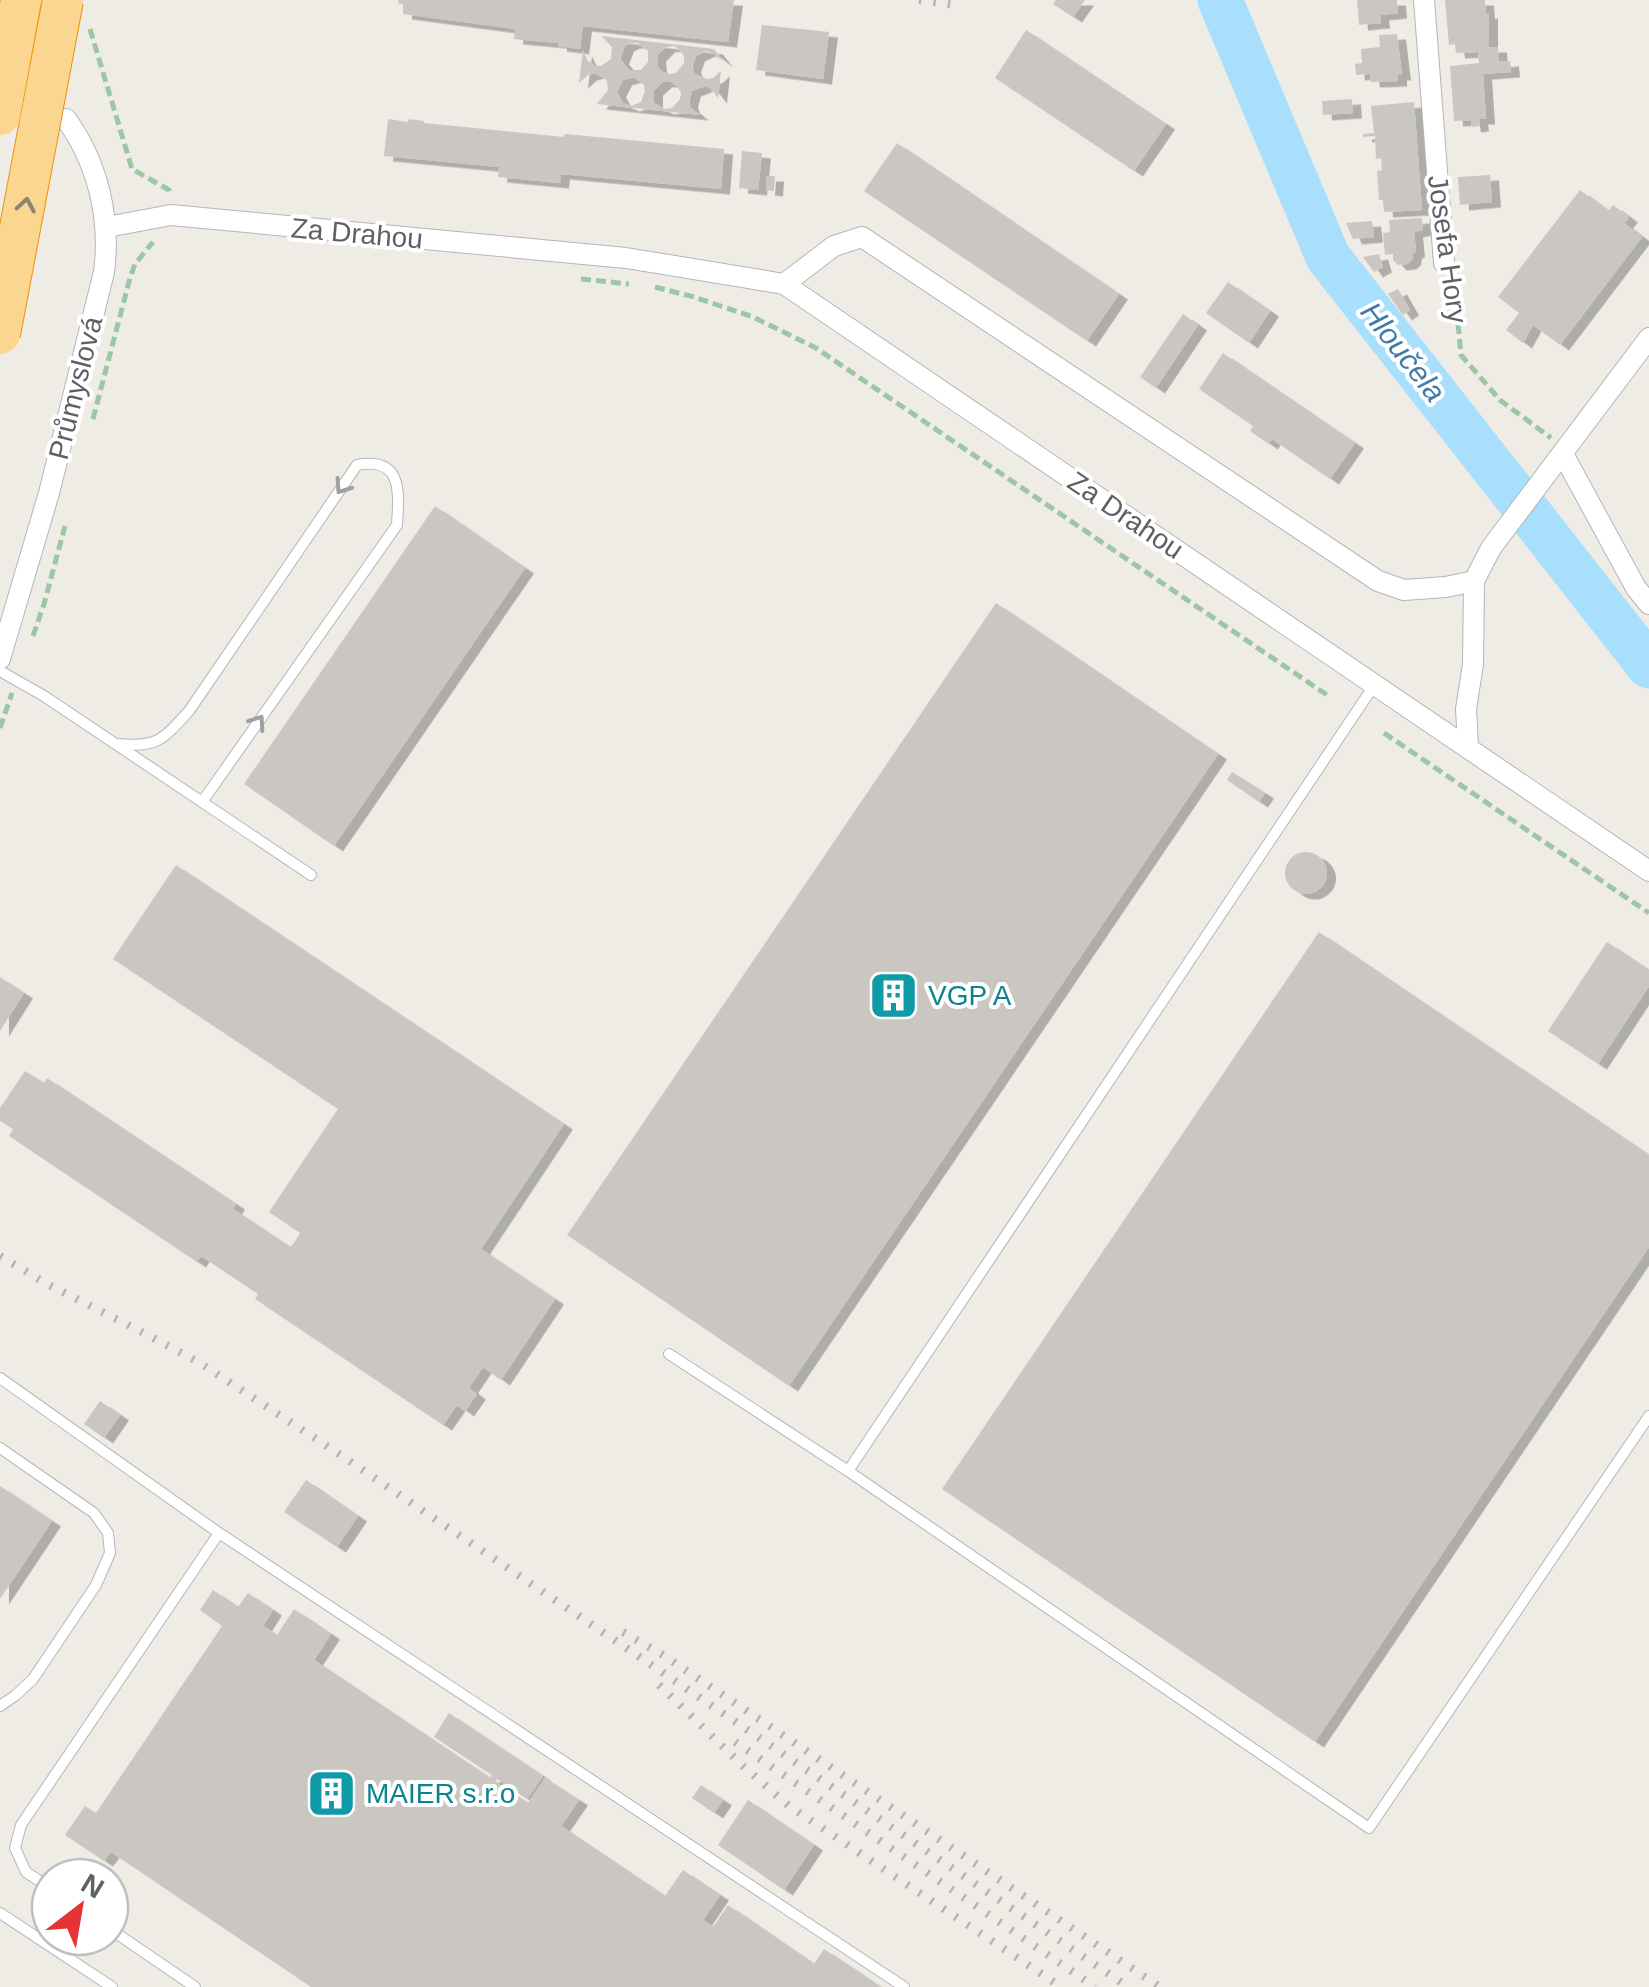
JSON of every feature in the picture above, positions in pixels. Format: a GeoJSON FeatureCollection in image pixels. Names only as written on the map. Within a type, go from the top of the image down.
{"type":"FeatureCollection","features":[{"type":"Feature","properties":{"kind":"highway"},"geometry":{"type":"LineString","coordinates":[[0,116],[21,0]]}},
{"type":"Feature","properties":{"kind":"highway"},"geometry":{"type":"LineString","coordinates":[[0,334],[75,9]]}},
{"type":"Feature","properties":{"kind":"street","name":"Josefa Hory"},"geometry":{"type":"LineString","coordinates":[[1424,0],[1444,263]]}},
{"type":"Feature","properties":{"kind":"street","name":"Průmyslová"},"geometry":{"type":"LineString","coordinates":[[0,659],[49,493],[104,272],[107,227],[103,204],[90,162],[66,119]]}},
{"type":"Feature","properties":{"kind":"street","name":"Za Drahou"},"geometry":{"type":"LineString","coordinates":[[107,227],[171,215],[626,258],[784,284],[1649,871]]}},
{"type":"Feature","properties":{"kind":"street"},"geometry":{"type":"LineString","coordinates":[[784,284],[834,246],[862,237],[1378,580],[1404,590],[1474,581]]}},
{"type":"Feature","properties":{"kind":"street"},"geometry":{"type":"LineString","coordinates":[[1468,746],[1466,709],[1473,664],[1474,581],[1491,548],[1649,338]]}},
{"type":"Feature","properties":{"kind":"street"},"geometry":{"type":"LineString","coordinates":[[1565,452],[1636,588],[1649,604]]}},
{"type":"Feature","properties":{"kind":"lane"},"geometry":{"type":"LineString","coordinates":[[116,744],[146,746],[166,736],[189,712],[357,465],[373,462],[390,471],[399,490],[397,525],[202,802]]}},
{"type":"Feature","properties":{"kind":"lane"},"geometry":{"type":"LineString","coordinates":[[0,671],[24,683],[311,874]]}},
{"type":"Feature","properties":{"kind":"lane"},"geometry":{"type":"LineString","coordinates":[[848,1470],[1375,684]]}},
{"type":"Feature","properties":{"kind":"lane"},"geometry":{"type":"LineString","coordinates":[[670,1354],[848,1470],[1369,1828],[1649,1416]]}},
{"type":"Feature","properties":{"kind":"lane"},"geometry":{"type":"LineString","coordinates":[[0,1378],[219,1533],[904,1987]]}},
{"type":"Feature","properties":{"kind":"lane"},"geometry":{"type":"LineString","coordinates":[[0,1448],[94,1513],[108,1532],[110,1553],[96,1585],[32,1679],[0,1706]]}},
{"type":"Feature","properties":{"kind":"lane"},"geometry":{"type":"LineString","coordinates":[[30,1875],[14,1848],[21,1825],[219,1533]]}},
{"type":"Feature","properties":{"kind":"lane"},"geometry":{"type":"LineString","coordinates":[[2,1918],[112,1987]]}},
{"type":"Feature","properties":{"kind":"lane"},"geometry":{"type":"LineString","coordinates":[[130,1943],[195,1987]]}},
{"type":"Feature","properties":{"kind":"path"},"geometry":{"type":"LineString","coordinates":[[75,9],[132,169],[169,190],[171,215]]}},
{"type":"Feature","properties":{"kind":"path"},"geometry":{"type":"LineString","coordinates":[[626,258],[646,285],[754,317],[816,348],[1327,695]]}},
{"type":"Feature","properties":{"kind":"path","name":"Josefa Hory"},"geometry":{"type":"LineString","coordinates":[[1444,263],[1455,291],[1461,355],[1500,400],[1565,452]]}},
{"type":"Feature","properties":{"kind":"path"},"geometry":{"type":"LineString","coordinates":[[1384,733],[1649,913]]}},
{"type":"Feature","properties":{"kind":"building"},"geometry":{"type":"Polygon","coordinates":[[[398,0],[734,0],[728,42],[583,26],[580,49],[514,39],[515,29],[403,14],[403,4],[398,0]]]}},
{"type":"Feature","properties":{"kind":"building"},"geometry":{"type":"Polygon","coordinates":[[[1056,0],[1085,0],[1073,17],[1053,4],[1056,0]]]}},
{"type":"Feature","properties":{"kind":"building"},"geometry":{"type":"Polygon","coordinates":[[[1357,0],[1397,0],[1398,13],[1380,15],[1381,23],[1359,25],[1357,0]]]}},
{"type":"Feature","properties":{"kind":"building"},"geometry":{"type":"Polygon","coordinates":[[[1445,0],[1485,0],[1489,47],[1498,47],[1499,62],[1510,61],[1511,72],[1483,74],[1486,119],[1479,119],[1480,126],[1472,127],[1471,120],[1454,121],[1450,66],[1479,63],[1478,52],[1456,53],[1455,44],[1449,45],[1445,0]]]}},
{"type":"Feature","properties":{"kind":"building"},"geometry":{"type":"Polygon","coordinates":[[[762,25],[829,32],[823,79],[756,70],[762,25]]]}},
{"type":"Feature","properties":{"kind":"building"},"geometry":{"type":"Polygon","coordinates":[[[1026,30],[1166,124],[1134,171],[995,78],[1026,30]]]}},
{"type":"Feature","properties":{"kind":"building"},"geometry":{"type":"Polygon","coordinates":[[[1397,34],[1402,75],[1398,75],[1398,81],[1371,82],[1370,74],[1356,75],[1355,64],[1362,63],[1361,49],[1380,47],[1379,35],[1397,34]]]}},
{"type":"Feature","properties":{"kind":"building"},"geometry":{"type":"Polygon","coordinates":[[[601,36],[714,49],[724,62],[706,51],[696,56],[692,67],[695,74],[707,79],[721,71],[718,98],[705,86],[692,91],[691,108],[700,115],[597,104],[608,90],[607,80],[595,73],[579,83],[583,51],[588,61],[601,66],[611,59],[612,47],[601,36]],[[637,43],[625,46],[620,59],[629,70],[641,70],[648,62],[648,51],[637,43]],[[674,46],[666,47],[657,56],[658,67],[663,72],[676,73],[684,56],[674,46]],[[634,77],[623,80],[617,92],[623,103],[631,106],[641,102],[644,85],[634,77]],[[663,82],[654,90],[654,103],[665,109],[672,108],[680,99],[681,93],[671,82],[663,82]]]}},
{"type":"Feature","properties":{"kind":"building"},"geometry":{"type":"Polygon","coordinates":[[[1352,99],[1353,113],[1323,115],[1322,101],[1352,99]]]}},
{"type":"Feature","properties":{"kind":"building"},"geometry":{"type":"Polygon","coordinates":[[[1414,102],[1422,210],[1384,212],[1377,171],[1382,170],[1381,158],[1376,159],[1375,136],[1363,134],[1374,133],[1371,106],[1414,102]]]}},
{"type":"Feature","properties":{"kind":"building"},"geometry":{"type":"Polygon","coordinates":[[[388,119],[724,149],[721,189],[561,174],[560,183],[498,177],[499,167],[384,156],[388,119]]]}},
{"type":"Feature","properties":{"kind":"building"},"geometry":{"type":"Polygon","coordinates":[[[897,143],[1119,294],[1087,341],[864,191],[897,143]]]}},
{"type":"Feature","properties":{"kind":"building"},"geometry":{"type":"Polygon","coordinates":[[[742,151],[762,153],[758,190],[739,188],[742,151]]]}},
{"type":"Feature","properties":{"kind":"building"},"geometry":{"type":"Polygon","coordinates":[[[1490,175],[1492,202],[1460,205],[1458,177],[1490,175]]]}},
{"type":"Feature","properties":{"kind":"building"},"geometry":{"type":"Polygon","coordinates":[[[767,176],[775,176],[774,191],[766,190],[767,176]]]}},
{"type":"Feature","properties":{"kind":"building"},"geometry":{"type":"Polygon","coordinates":[[[1580,190],[1608,211],[1613,205],[1629,217],[1624,223],[1642,237],[1560,345],[1533,325],[1523,343],[1506,330],[1519,313],[1498,297],[1580,190]]]}},
{"type":"Feature","properties":{"kind":"building"},"geometry":{"type":"Polygon","coordinates":[[[1422,218],[1423,230],[1414,232],[1416,252],[1412,260],[1398,265],[1393,254],[1385,255],[1383,233],[1390,232],[1389,220],[1422,218]]]}},
{"type":"Feature","properties":{"kind":"building"},"geometry":{"type":"Polygon","coordinates":[[[1372,221],[1374,237],[1353,239],[1346,223],[1372,221]]]}},
{"type":"Feature","properties":{"kind":"building"},"geometry":{"type":"Polygon","coordinates":[[[1379,254],[1383,267],[1374,272],[1363,257],[1379,254]]]}},
{"type":"Feature","properties":{"kind":"building"},"geometry":{"type":"Polygon","coordinates":[[[1228,282],[1270,311],[1249,343],[1206,313],[1228,282]]]}},
{"type":"Feature","properties":{"kind":"building"},"geometry":{"type":"Polygon","coordinates":[[[1398,289],[1410,310],[1403,315],[1388,294],[1398,289]]]}},
{"type":"Feature","properties":{"kind":"building"},"geometry":{"type":"Polygon","coordinates":[[[1183,314],[1198,325],[1156,388],[1140,377],[1183,314]]]}},
{"type":"Feature","properties":{"kind":"building"},"geometry":{"type":"Polygon","coordinates":[[[1223,353],[1355,443],[1330,479],[1272,439],[1269,444],[1250,431],[1253,426],[1199,389],[1223,353]]]}},
{"type":"Feature","properties":{"kind":"building"},"geometry":{"type":"Polygon","coordinates":[[[435,506],[525,568],[334,846],[244,784],[435,506]]]}},
{"type":"Feature","properties":{"kind":"building","name":"VGP A"},"geometry":{"type":"Polygon","coordinates":[[[996,603],[1218,754],[789,1386],[567,1235],[996,603]]]}},
{"type":"Feature","properties":{"kind":"building"},"geometry":{"type":"Polygon","coordinates":[[[1232,772],[1265,793],[1259,802],[1227,780],[1232,772]]]}},
{"type":"Feature","properties":{"kind":"building"},"geometry":{"type":"Polygon","coordinates":[[[1306,852],[1321,858],[1327,873],[1321,888],[1306,894],[1291,888],[1285,873],[1291,858],[1306,852]]]}},
{"type":"Feature","properties":{"kind":"building"},"geometry":{"type":"Polygon","coordinates":[[[176,865],[564,1124],[481,1249],[555,1299],[501,1380],[483,1367],[469,1388],[477,1394],[465,1411],[457,1405],[443,1425],[255,1299],[258,1294],[201,1256],[197,1262],[9,1136],[13,1129],[0,1121],[0,1108],[25,1071],[44,1083],[47,1078],[236,1204],[233,1209],[290,1247],[294,1243],[300,1233],[269,1212],[338,1109],[113,959],[176,865]]]}},
{"type":"Feature","properties":{"kind":"building"},"geometry":{"type":"Polygon","coordinates":[[[1319,932],[1649,1155],[1649,1247],[1315,1742],[942,1489],[1319,932]]]}},
{"type":"Feature","properties":{"kind":"building"},"geometry":{"type":"Polygon","coordinates":[[[1607,942],[1649,970],[1649,986],[1598,1064],[1548,1031],[1607,942]]]}},
{"type":"Feature","properties":{"kind":"building"},"geometry":{"type":"Polygon","coordinates":[[[0,977],[24,993],[0,1031],[0,977]]]}},
{"type":"Feature","properties":{"kind":"building"},"geometry":{"type":"Polygon","coordinates":[[[100,1401],[120,1415],[104,1438],[84,1424],[100,1401]]]}},
{"type":"Feature","properties":{"kind":"building"},"geometry":{"type":"Polygon","coordinates":[[[306,1480],[358,1516],[337,1547],[284,1512],[306,1480]]]}},
{"type":"Feature","properties":{"kind":"building"},"geometry":{"type":"Polygon","coordinates":[[[0,1486],[52,1521],[0,1599],[0,1486]]]}},
{"type":"Feature","properties":{"kind":"building","name":"MAIER s.r.o"},"geometry":{"type":"Polygon","coordinates":[[[213,1590],[238,1607],[248,1593],[273,1610],[263,1626],[277,1635],[294,1609],[331,1634],[314,1660],[490,1778],[492,1775],[434,1737],[449,1713],[543,1776],[527,1799],[497,1779],[495,1782],[528,1803],[545,1778],[579,1800],[561,1826],[665,1896],[683,1870],[720,1895],[703,1920],[713,1927],[728,1905],[814,1964],[824,1949],[881,1987],[311,1987],[130,1865],[130,1857],[111,1852],[107,1857],[98,1857],[65,1835],[85,1806],[96,1813],[222,1626],[200,1610],[213,1590]]]}},
{"type":"Feature","properties":{"kind":"building"},"geometry":{"type":"Polygon","coordinates":[[[701,1785],[723,1800],[714,1813],[692,1798],[701,1785]]]}},
{"type":"Feature","properties":{"kind":"building"},"geometry":{"type":"Polygon","coordinates":[[[748,1800],[814,1845],[784,1890],[718,1845],[748,1800]]]}},
{"type":"Feature","properties":{"kind":"waterway","name":"Hloučela"},"geometry":{"type":"LineString","coordinates":[[1220,0],[1328,257],[1649,666]]}},
{"type":"Feature","properties":{"kind":"railway"},"geometry":{"type":"LineString","coordinates":[[919,0],[955,5]]}},
{"type":"Feature","properties":{"kind":"railway"},"geometry":{"type":"LineString","coordinates":[[0,1256],[200,1363],[1128,1987]]}},
{"type":"Feature","properties":{"kind":"railway"},"geometry":{"type":"LineString","coordinates":[[623,1632],[1160,1987]]}},
{"type":"Feature","properties":{"kind":"railway"},"geometry":{"type":"LineString","coordinates":[[659,1685],[789,1806],[1061,1987]]}},
{"type":"Feature","properties":{"kind":"railway"},"geometry":{"type":"LineString","coordinates":[[735,1742],[1095,1987]]}},
{"type":"Feature","properties":{"kind":"place","name":"VGP A"},"geometry":{"type":"Point","coordinates":[893,995]}},
{"type":"Feature","properties":{"kind":"place","name":"MAIER s.r.o"},"geometry":{"type":"Point","coordinates":[331,1793]}}]}
